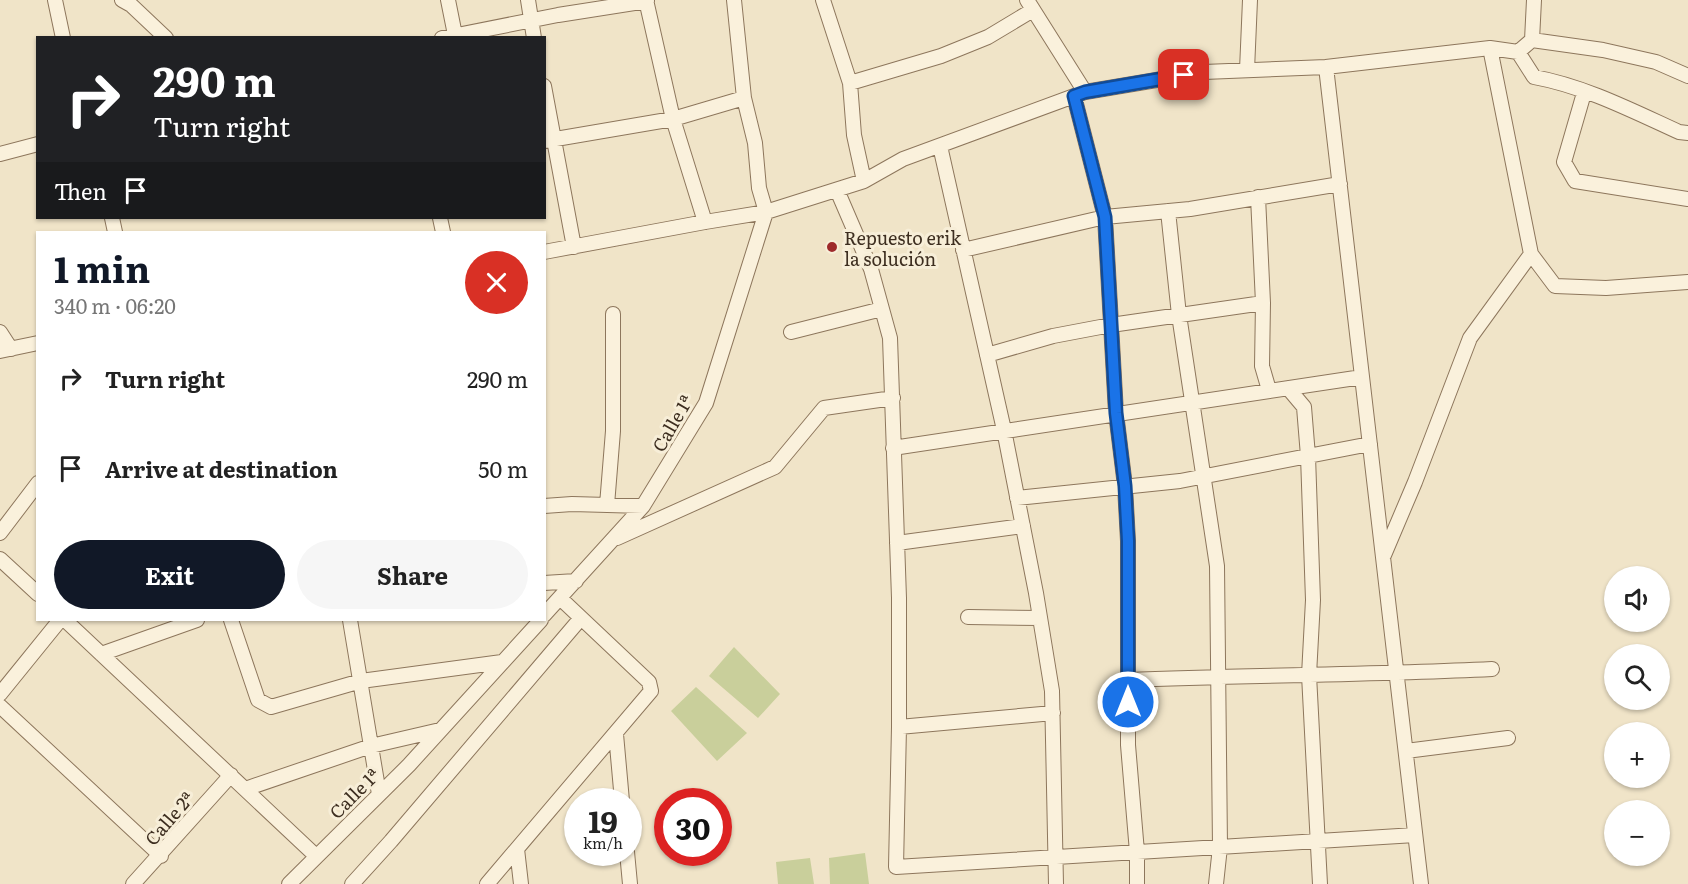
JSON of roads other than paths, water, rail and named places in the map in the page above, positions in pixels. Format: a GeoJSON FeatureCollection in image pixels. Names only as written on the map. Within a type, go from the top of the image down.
{"type":"FeatureCollection","features":[{"type":"Feature","properties":{"kind":"street"},"geometry":{"type":"LineString","coordinates":[[55,0],[63,36]]}},
{"type":"Feature","properties":{"kind":"street"},"geometry":{"type":"LineString","coordinates":[[122,0],[131,5],[164,36]]}},
{"type":"Feature","properties":{"kind":"street"},"geometry":{"type":"LineString","coordinates":[[448,0],[448,36],[646,1],[673,119],[705,222]]}},
{"type":"Feature","properties":{"kind":"street"},"geometry":{"type":"LineString","coordinates":[[528,0],[534,36]]}},
{"type":"Feature","properties":{"kind":"street"},"geometry":{"type":"LineString","coordinates":[[734,0],[744,98],[755,143],[759,188],[766,213]]}},
{"type":"Feature","properties":{"kind":"street"},"geometry":{"type":"LineString","coordinates":[[824,0],[850,83],[855,135],[864,181]]}},
{"type":"Feature","properties":{"kind":"street"},"geometry":{"type":"LineString","coordinates":[[1247,70],[1250,0]]}},
{"type":"Feature","properties":{"kind":"street"},"geometry":{"type":"LineString","coordinates":[[1532,40],[1534,0]]}},
{"type":"Feature","properties":{"kind":"street"},"geometry":{"type":"LineString","coordinates":[[850,83],[941,56],[988,37],[1030,5],[1079,94],[1105,217],[1116,413],[1125,486],[1128,541],[1128,745],[1137,852],[1137,884]]}},
{"type":"Feature","properties":{"kind":"street"},"geometry":{"type":"LineString","coordinates":[[546,252],[766,213],[864,181],[903,159],[1079,94],[1204,72],[1326,67],[1490,48],[1518,51],[1532,40],[1603,50],[1656,62],[1688,76]]}},
{"type":"Feature","properties":{"kind":"street"},"geometry":{"type":"LineString","coordinates":[[1490,48],[1531,254],[1555,286],[1606,288],[1688,282]]}},
{"type":"Feature","properties":{"kind":"street"},"geometry":{"type":"LineString","coordinates":[[1518,51],[1534,77],[1562,82],[1584,93],[1609,100],[1679,132],[1688,133]]}},
{"type":"Feature","properties":{"kind":"street"},"geometry":{"type":"LineString","coordinates":[[1326,67],[1421,884]]}},
{"type":"Feature","properties":{"kind":"street"},"geometry":{"type":"LineString","coordinates":[[1584,93],[1564,162],[1575,182],[1688,199]]}},
{"type":"Feature","properties":{"kind":"street"},"geometry":{"type":"LineString","coordinates":[[550,140],[673,119],[744,98]]}},
{"type":"Feature","properties":{"kind":"street"},"geometry":{"type":"LineString","coordinates":[[546,104],[550,140],[574,247]]}},
{"type":"Feature","properties":{"kind":"street"},"geometry":{"type":"LineString","coordinates":[[0,154],[36,145]]}},
{"type":"Feature","properties":{"kind":"street"},"geometry":{"type":"LineString","coordinates":[[940,146],[1004,430],[1052,691],[1056,884]]}},
{"type":"Feature","properties":{"kind":"street"},"geometry":{"type":"LineString","coordinates":[[963,250],[1105,217],[1168,211],[1340,184]]}},
{"type":"Feature","properties":{"kind":"street"},"geometry":{"type":"LineString","coordinates":[[837,190],[871,269],[890,338],[900,728],[896,867],[1415,835]]}},
{"type":"Feature","properties":{"kind":"street"},"geometry":{"type":"LineString","coordinates":[[1258,197],[1263,303],[1262,366],[1269,390]]}},
{"type":"Feature","properties":{"kind":"street"},"geometry":{"type":"LineString","coordinates":[[1168,211],[1179,315],[1217,566],[1220,847],[1216,884]]}},
{"type":"Feature","properties":{"kind":"street","name":"Calle 1ª"},"geometry":{"type":"LineString","coordinates":[[546,613],[644,506],[706,403],[766,213]]}},
{"type":"Feature","properties":{"kind":"street"},"geometry":{"type":"LineString","coordinates":[[1383,557],[1415,482],[1470,338],[1531,254]]}},
{"type":"Feature","properties":{"kind":"street"},"geometry":{"type":"LineString","coordinates":[[987,355],[1053,336],[1111,325],[1263,303]]}},
{"type":"Feature","properties":{"kind":"street"},"geometry":{"type":"LineString","coordinates":[[791,332],[882,309]]}},
{"type":"Feature","properties":{"kind":"street"},"geometry":{"type":"LineString","coordinates":[[607,505],[614,431],[613,314]]}},
{"type":"Feature","properties":{"kind":"street"},"geometry":{"type":"LineString","coordinates":[[0,332],[5,350],[0,362]]}},
{"type":"Feature","properties":{"kind":"street"},"geometry":{"type":"LineString","coordinates":[[5,350],[36,343]]}},
{"type":"Feature","properties":{"kind":"street"},"geometry":{"type":"LineString","coordinates":[[893,448],[1362,377]]}},
{"type":"Feature","properties":{"kind":"street"},"geometry":{"type":"LineString","coordinates":[[1288,387],[1304,407],[1308,456],[1313,600],[1309,675],[1320,884]]}},
{"type":"Feature","properties":{"kind":"street"},"geometry":{"type":"LineString","coordinates":[[612,540],[775,467],[824,408],[893,398]]}},
{"type":"Feature","properties":{"kind":"street"},"geometry":{"type":"LineString","coordinates":[[1017,498],[1205,476],[1370,444]]}},
{"type":"Feature","properties":{"kind":"street"},"geometry":{"type":"LineString","coordinates":[[0,533],[36,486]]}},
{"type":"Feature","properties":{"kind":"street"},"geometry":{"type":"LineString","coordinates":[[546,506],[572,504],[644,506]]}},
{"type":"Feature","properties":{"kind":"street"},"geometry":{"type":"LineString","coordinates":[[897,543],[1023,526]]}},
{"type":"Feature","properties":{"kind":"street"},"geometry":{"type":"LineString","coordinates":[[0,559],[36,592]]}},
{"type":"Feature","properties":{"kind":"street"},"geometry":{"type":"LineString","coordinates":[[546,583],[576,581]]}},
{"type":"Feature","properties":{"kind":"street"},"geometry":{"type":"LineString","coordinates":[[487,884],[651,691],[649,682],[560,598]]}},
{"type":"Feature","properties":{"kind":"street"},"geometry":{"type":"LineString","coordinates":[[968,617],[1040,618]]}},
{"type":"Feature","properties":{"kind":"street"},"geometry":{"type":"LineString","coordinates":[[352,884],[580,618]]}},
{"type":"Feature","properties":{"kind":"street"},"geometry":{"type":"LineString","coordinates":[[0,694],[59,621]]}},
{"type":"Feature","properties":{"kind":"street"},"geometry":{"type":"LineString","coordinates":[[65,621],[316,856]]}},
{"type":"Feature","properties":{"kind":"street"},"geometry":{"type":"LineString","coordinates":[[101,654],[194,621]]}},
{"type":"Feature","properties":{"kind":"street"},"geometry":{"type":"LineString","coordinates":[[231,621],[258,700],[271,707],[361,681],[502,662]]}},
{"type":"Feature","properties":{"kind":"street"},"geometry":{"type":"LineString","coordinates":[[350,621],[379,794]]}},
{"type":"Feature","properties":{"kind":"street","name":"Calle 1ª"},"geometry":{"type":"LineString","coordinates":[[290,884],[440,730],[540,621]]}},
{"type":"Feature","properties":{"kind":"street"},"geometry":{"type":"LineString","coordinates":[[1128,680],[1218,676],[1397,674],[1492,669]]}},
{"type":"Feature","properties":{"kind":"street"},"geometry":{"type":"LineString","coordinates":[[0,706],[160,856]]}},
{"type":"Feature","properties":{"kind":"street"},"geometry":{"type":"LineString","coordinates":[[900,728],[1053,714]]}},
{"type":"Feature","properties":{"kind":"street"},"geometry":{"type":"LineString","coordinates":[[245,789],[372,746],[440,730]]}},
{"type":"Feature","properties":{"kind":"street"},"geometry":{"type":"LineString","coordinates":[[616,734],[621,788]]}},
{"type":"Feature","properties":{"kind":"street"},"geometry":{"type":"LineString","coordinates":[[1406,751],[1508,738]]}},
{"type":"Feature","properties":{"kind":"street","name":"Calle 2ª"},"geometry":{"type":"LineString","coordinates":[[133,884],[231,775]]}},
{"type":"Feature","properties":{"kind":"street"},"geometry":{"type":"LineString","coordinates":[[517,849],[521,884]]}},
{"type":"Feature","properties":{"kind":"street"},"geometry":{"type":"LineString","coordinates":[[628,866],[630,884]]}},
{"type":"Feature","properties":{"kind":"place","name":"Repuesto erik la solución"},"geometry":{"type":"Point","coordinates":[832,247]}}]}
